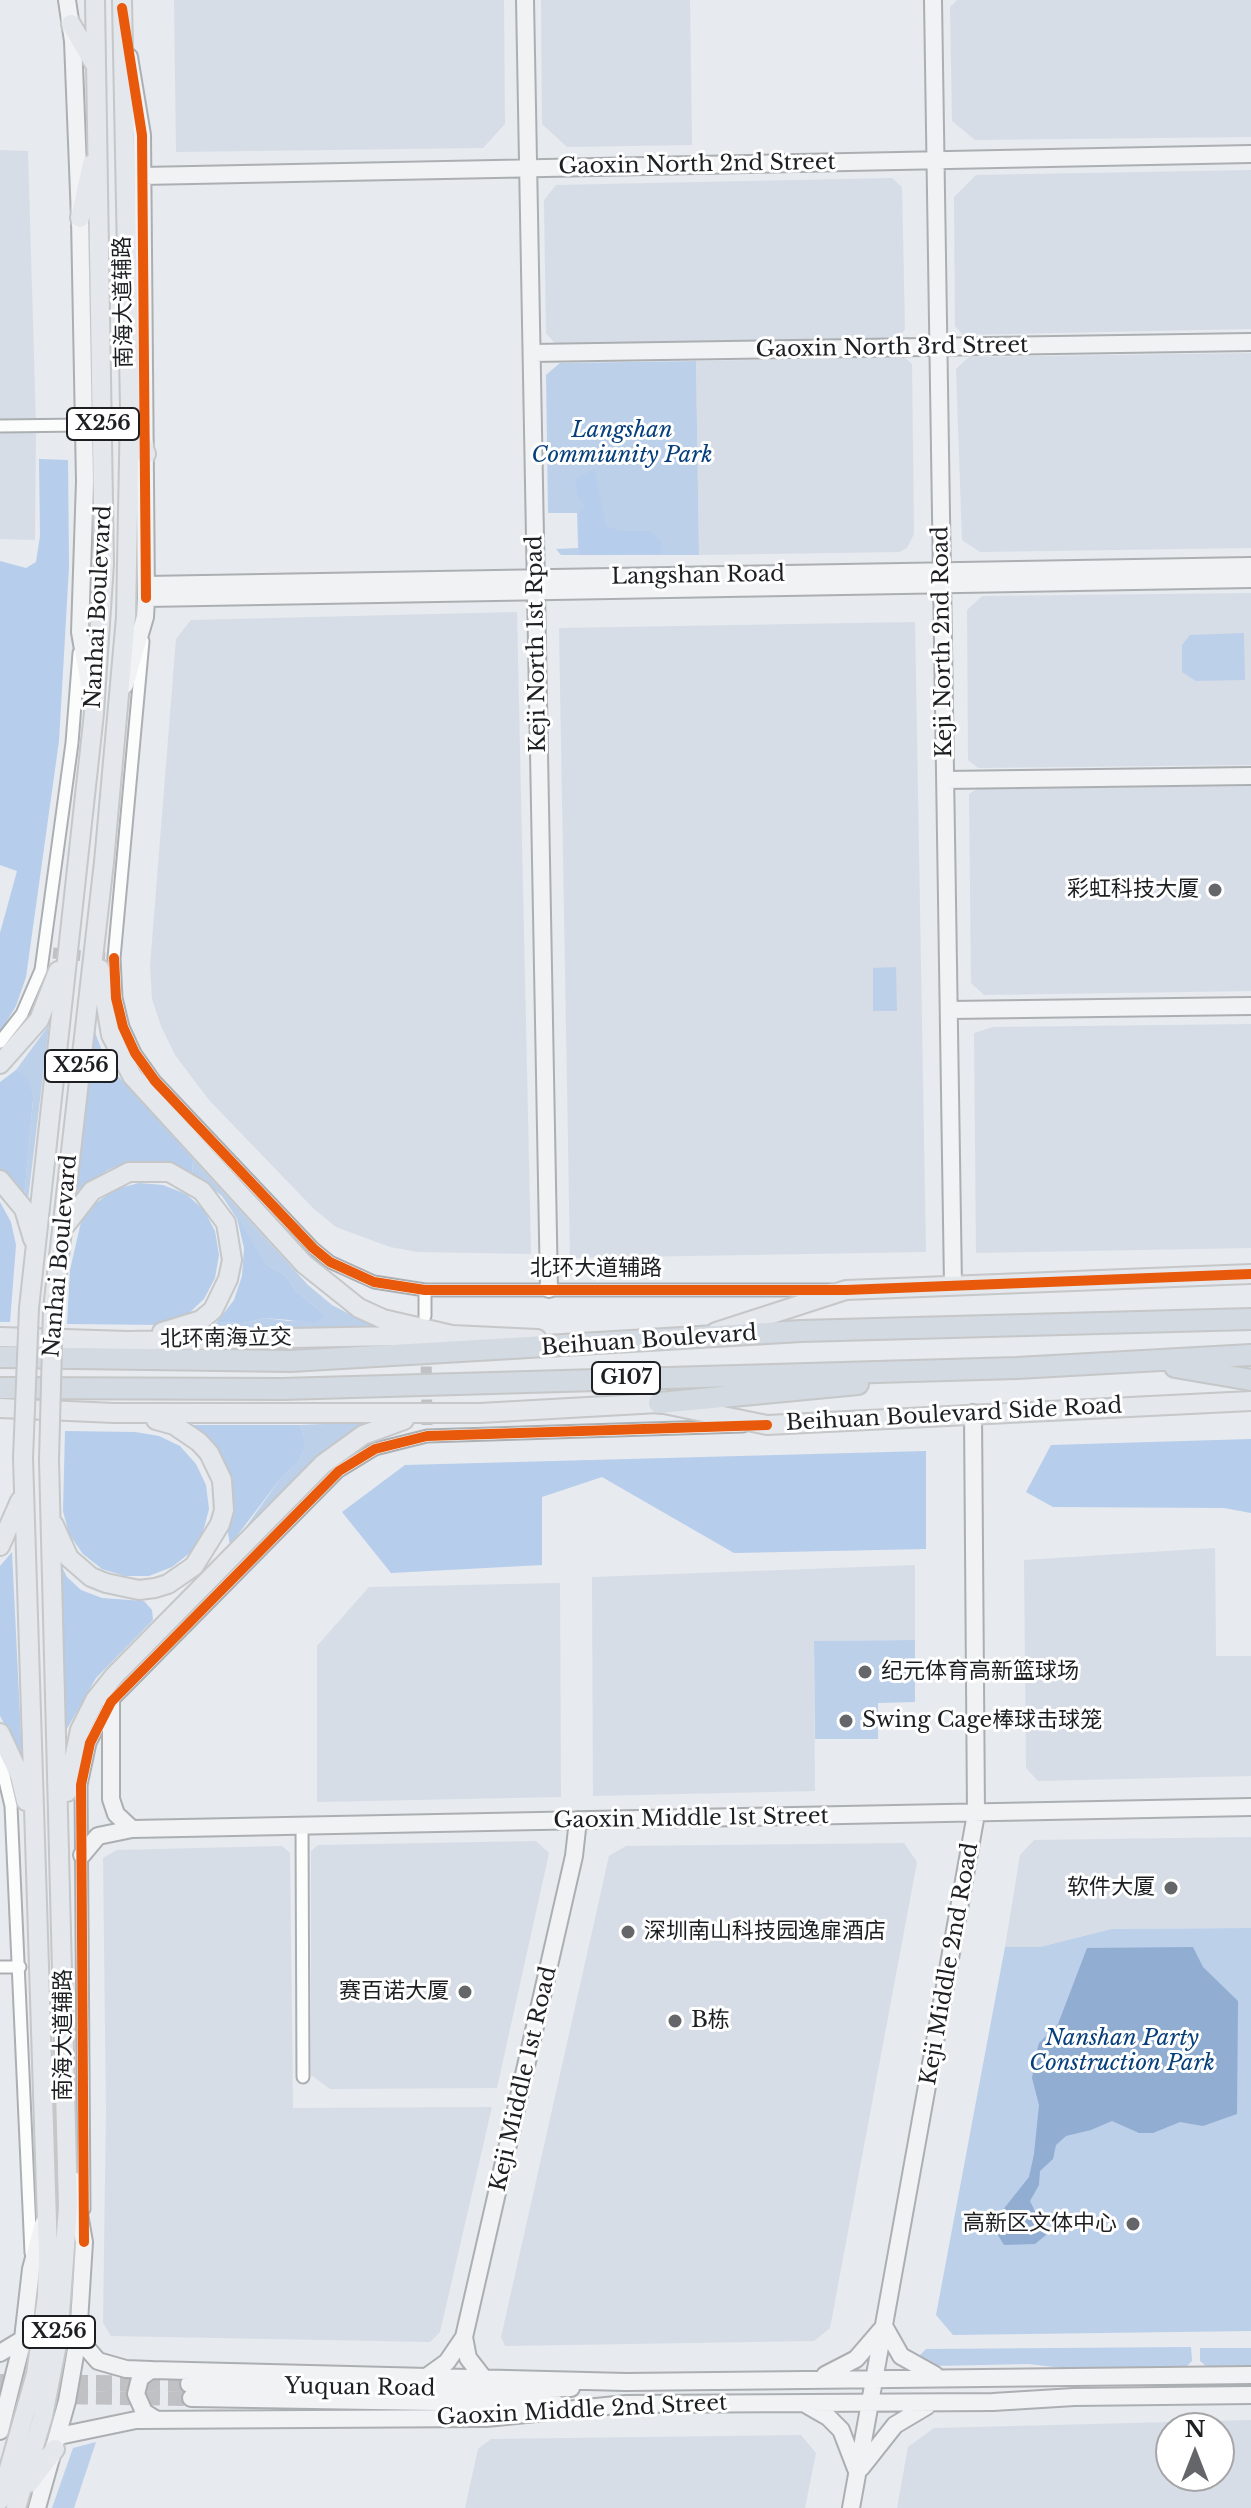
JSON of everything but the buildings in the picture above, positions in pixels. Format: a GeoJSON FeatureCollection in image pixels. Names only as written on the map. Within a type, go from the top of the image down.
{"type":"FeatureCollection","features":[{"type":"Feature","properties":{"kind":"highway","name":"Beihuan Boulevard"},"geometry":{"type":"LineString","coordinates":[[0,1357],[291,1361],[801,1331],[1251,1319]]}},
{"type":"Feature","properties":{"kind":"highway","name":"Beihuan Boulevard"},"geometry":{"type":"LineString","coordinates":[[0,1388],[283,1389],[1017,1368],[1251,1355]]}},
{"type":"Feature","properties":{"kind":"highway"},"geometry":{"type":"LineString","coordinates":[[1123,1361],[1251,1380]]}},
{"type":"Feature","properties":{"kind":"highway"},"geometry":{"type":"LineString","coordinates":[[659,1403],[1017,1368]]}},
{"type":"Feature","properties":{"kind":"main road","name":"Nanhai Boulevard"},"geometry":{"type":"LineString","coordinates":[[0,2500],[27,2413],[47,2297],[48,2199],[23,1458],[29,1308],[94,713],[105,506],[95,0]]}},
{"type":"Feature","properties":{"kind":"main road","name":"Nanhai Boulevard"},"geometry":{"type":"LineString","coordinates":[[19,2500],[43,2416],[58,2339],[66,2252],[68,2151],[49,1460],[53,1309],[120,701],[129,546],[130,408],[122,4]]}},
{"type":"Feature","properties":{"kind":"main road"},"geometry":{"type":"LineString","coordinates":[[71,24],[96,67]]}},
{"type":"Feature","properties":{"kind":"main road"},"geometry":{"type":"LineString","coordinates":[[80,218],[98,134]]}},
{"type":"Feature","properties":{"kind":"main road"},"geometry":{"type":"LineString","coordinates":[[130,408],[146,454]]}},
{"type":"Feature","properties":{"kind":"main road"},"geometry":{"type":"LineString","coordinates":[[101,891],[99,965],[104,1006],[111,1035],[132,1076],[328,1287],[383,1319],[452,1335],[600,1343]]}},
{"type":"Feature","properties":{"kind":"main road"},"geometry":{"type":"LineString","coordinates":[[0,1064],[28,1035],[43,1012],[58,970],[73,902]]}},
{"type":"Feature","properties":{"kind":"main road"},"geometry":{"type":"LineString","coordinates":[[59,1241],[66,1223],[92,1191],[129,1172],[169,1172],[186,1179],[216,1206],[231,1241],[232,1260],[223,1294],[201,1320],[128,1341]]}},
{"type":"Feature","properties":{"kind":"main road"},"geometry":{"type":"LineString","coordinates":[[0,1180],[24,1209],[35,1252]]}},
{"type":"Feature","properties":{"kind":"main road","name":"北环大道辅路"},"geometry":{"type":"LineString","coordinates":[[846,1290],[1251,1274]]}},
{"type":"Feature","properties":{"kind":"main road"},"geometry":{"type":"LineString","coordinates":[[690,1339],[846,1290]]}},
{"type":"Feature","properties":{"kind":"main road","name":"北环南海立交"},"geometry":{"type":"LineString","coordinates":[[0,1337],[128,1341],[452,1335]]}},
{"type":"Feature","properties":{"kind":"main road","name":"Beihuan Boulevard Side Road"},"geometry":{"type":"LineString","coordinates":[[659,1403],[767,1425],[1251,1401]]}},
{"type":"Feature","properties":{"kind":"main road"},"geometry":{"type":"LineString","coordinates":[[61,1862],[68,1778],[80,1730],[95,1700],[114,1676],[248,1539],[343,1448],[382,1426],[402,1421],[480,1413],[659,1403]]}},
{"type":"Feature","properties":{"kind":"main road"},"geometry":{"type":"LineString","coordinates":[[0,1408],[114,1413],[480,1413]]}},
{"type":"Feature","properties":{"kind":"main road"},"geometry":{"type":"LineString","coordinates":[[49,1506],[58,1537],[69,1558],[91,1577],[106,1583],[139,1590],[168,1584],[194,1566],[206,1553],[220,1524],[224,1495],[222,1480],[209,1453],[174,1425],[114,1413]]}},
{"type":"Feature","properties":{"kind":"main road"},"geometry":{"type":"LineString","coordinates":[[0,1546],[23,1491]]}},
{"type":"Feature","properties":{"kind":"main road"},"geometry":{"type":"LineString","coordinates":[[0,1733],[26,1797],[35,1863]]}},
{"type":"Feature","properties":{"kind":"main road"},"geometry":{"type":"LineString","coordinates":[[19,2500],[57,2442]]}},
{"type":"Feature","properties":{"kind":"street","name":"南海大道辅路"},"geometry":{"type":"LineString","coordinates":[[0,1042],[33,993],[49,952],[72,743],[80,632],[84,425],[80,218],[71,24],[67,0]]}},
{"type":"Feature","properties":{"kind":"street","name":"Keji North 1st Rpad"},"geometry":{"type":"LineString","coordinates":[[525,0],[549,1289]]}},
{"type":"Feature","properties":{"kind":"street","name":"Keji North 2nd Road"},"geometry":{"type":"LineString","coordinates":[[933,0],[953,1285]]}},
{"type":"Feature","properties":{"kind":"street","name":"南海大道辅路"},"geometry":{"type":"LineString","coordinates":[[122,4],[141,121],[145,617]]}},
{"type":"Feature","properties":{"kind":"street","name":"Gaoxin North 2nd Street"},"geometry":{"type":"LineString","coordinates":[[142,176],[1251,154]]}},
{"type":"Feature","properties":{"kind":"street","name":"Gaoxin North 3rd Street"},"geometry":{"type":"LineString","coordinates":[[532,353],[1251,342]]}},
{"type":"Feature","properties":{"kind":"street"},"geometry":{"type":"LineString","coordinates":[[0,426],[84,425]]}},
{"type":"Feature","properties":{"kind":"street","name":"Langshan Road"},"geometry":{"type":"LineString","coordinates":[[943,578],[1251,566]]}},
{"type":"Feature","properties":{"kind":"street","name":"Langshan Road"},"geometry":{"type":"LineString","coordinates":[[146,592],[943,578],[1251,579]]}},
{"type":"Feature","properties":{"kind":"street"},"geometry":{"type":"LineString","coordinates":[[120,701],[145,617]]}},
{"type":"Feature","properties":{"kind":"street","name":"北环大道辅路"},"geometry":{"type":"LineString","coordinates":[[145,617],[110,958],[123,1027],[135,1053],[176,1103],[313,1248],[330,1262],[374,1282],[425,1290],[846,1290]]}},
{"type":"Feature","properties":{"kind":"street"},"geometry":{"type":"LineString","coordinates":[[80,632],[94,713]]}},
{"type":"Feature","properties":{"kind":"street"},"geometry":{"type":"LineString","coordinates":[[945,780],[1251,776]]}},
{"type":"Feature","properties":{"kind":"street"},"geometry":{"type":"LineString","coordinates":[[950,1010],[1251,1006]]}},
{"type":"Feature","properties":{"kind":"street"},"geometry":{"type":"LineString","coordinates":[[425,1290],[425,1316]]}},
{"type":"Feature","properties":{"kind":"street","name":"Keji Middle 2nd Road"},"geometry":{"type":"LineString","coordinates":[[851,2508],[976,1814],[973,1413]]}},
{"type":"Feature","properties":{"kind":"street","name":"南海大道辅路"},"geometry":{"type":"LineString","coordinates":[[84,2242],[82,1829],[77,1798],[90,1743],[111,1702],[339,1471],[375,1449],[427,1431],[767,1425]]}},
{"type":"Feature","properties":{"kind":"street"},"geometry":{"type":"LineString","coordinates":[[111,1702],[111,1799],[116,1814],[132,1829]]}},
{"type":"Feature","properties":{"kind":"street","name":"南海大道辅路"},"geometry":{"type":"LineString","coordinates":[[0,1759],[15,1799],[6,1830],[20,1967],[31,2269]]}},
{"type":"Feature","properties":{"kind":"street","name":"Gaoxin Middle 1st Street"},"geometry":{"type":"LineString","coordinates":[[82,1855],[98,1836],[132,1829],[1251,1807]]}},
{"type":"Feature","properties":{"kind":"street","name":"Keji Middle 1st Road"},"geometry":{"type":"LineString","coordinates":[[429,2375],[454,2354],[464,2337],[574,1856],[578,1820]]}},
{"type":"Feature","properties":{"kind":"street"},"geometry":{"type":"LineString","coordinates":[[302,1825],[303,2077]]}},
{"type":"Feature","properties":{"kind":"street"},"geometry":{"type":"LineString","coordinates":[[0,1967],[20,1967]]}},
{"type":"Feature","properties":{"kind":"street"},"geometry":{"type":"LineString","coordinates":[[37,2508],[57,2442],[78,2338],[84,2242],[68,2151]]}},
{"type":"Feature","properties":{"kind":"street"},"geometry":{"type":"LineString","coordinates":[[0,2431],[23,2339],[31,2269],[48,2199]]}},
{"type":"Feature","properties":{"kind":"street"},"geometry":{"type":"LineString","coordinates":[[857,2472],[841,2430],[818,2410],[804,2403],[811,2379],[856,2359],[884,2326],[901,2356],[939,2377]]}},
{"type":"Feature","properties":{"kind":"street"},"geometry":{"type":"LineString","coordinates":[[464,2337],[468,2358],[482,2376]]}},
{"type":"Feature","properties":{"kind":"street","name":"Gaoxin Middle 2nd Street"},"geometry":{"type":"LineString","coordinates":[[78,2338],[98,2361],[126,2369],[151,2370],[626,2382],[1251,2375]]}},
{"type":"Feature","properties":{"kind":"street"},"geometry":{"type":"LineString","coordinates":[[0,2353],[23,2339]]}},
{"type":"Feature","properties":{"kind":"street"},"geometry":{"type":"LineString","coordinates":[[151,2370],[140,2378],[136,2394],[144,2412],[155,2419]]}},
{"type":"Feature","properties":{"kind":"street","name":"Yuquan Road"},"geometry":{"type":"LineString","coordinates":[[626,2382],[567,2388],[482,2390],[190,2391],[626,2404]]}},
{"type":"Feature","properties":{"kind":"street","name":"Gaoxin Middle 2nd Street"},"geometry":{"type":"LineString","coordinates":[[57,2442],[117,2422],[155,2419],[486,2418],[626,2404],[940,2402],[1251,2395]]}},
{"type":"Feature","properties":{"kind":"street"},"geometry":{"type":"LineString","coordinates":[[857,2472],[896,2424],[914,2411],[940,2402]]}},
{"type":"Feature","properties":{"kind":"shaded area"},"geometry":{"type":"Polygon","coordinates":[[[174,0],[504,0],[505,124],[483,148],[176,152],[174,0]]]}},
{"type":"Feature","properties":{"kind":"shaded area"},"geometry":{"type":"Polygon","coordinates":[[[541,0],[690,0],[692,145],[567,147],[542,124],[541,0]]]}},
{"type":"Feature","properties":{"kind":"shaded area"},"geometry":{"type":"Polygon","coordinates":[[[957,0],[1251,0],[1251,137],[975,140],[952,121],[950,7],[957,0]]]}},
{"type":"Feature","properties":{"kind":"shaded area"},"geometry":{"type":"Polygon","coordinates":[[[0,150],[28,151],[36,426],[35,540],[0,539],[0,150]]]}},
{"type":"Feature","properties":{"kind":"shaded area"},"geometry":{"type":"Polygon","coordinates":[[[1251,170],[1251,329],[963,335],[955,326],[954,197],[976,175],[1251,170]]]}},
{"type":"Feature","properties":{"kind":"shaded area"},"geometry":{"type":"Polygon","coordinates":[[[892,178],[902,187],[905,329],[899,338],[556,345],[546,333],[544,200],[556,185],[892,178]]]}},
{"type":"Feature","properties":{"kind":"shaded area"},"geometry":{"type":"Polygon","coordinates":[[[1251,353],[1251,548],[980,552],[962,540],[956,369],[969,357],[1251,353]]]}},
{"type":"Feature","properties":{"kind":"shaded area"},"geometry":{"type":"Polygon","coordinates":[[[904,357],[912,364],[914,534],[907,548],[899,552],[699,555],[696,361],[904,357]]]}},
{"type":"Feature","properties":{"kind":"shaded area"},"geometry":{"type":"Polygon","coordinates":[[[39,459],[68,460],[69,567],[59,741],[26,977],[16,1006],[0,1032],[0,933],[17,871],[0,865],[0,561],[26,568],[36,562],[40,536],[39,459]]]}},
{"type":"Feature","properties":{"kind":"shaded area"},"geometry":{"type":"Polygon","coordinates":[[[594,469],[606,526],[620,531],[651,531],[662,544],[662,554],[579,555],[579,513],[585,506],[577,494],[575,480],[594,469]]]}},
{"type":"Feature","properties":{"kind":"shaded area"},"geometry":{"type":"Polygon","coordinates":[[[1251,593],[1251,765],[978,768],[968,760],[967,610],[982,596],[1251,593]]]}},
{"type":"Feature","properties":{"kind":"shaded area"},"geometry":{"type":"Polygon","coordinates":[[[517,612],[531,1254],[417,1252],[390,1247],[336,1227],[313,1208],[209,1100],[175,1055],[161,1026],[152,999],[150,966],[176,639],[191,620],[517,612]]]}},
{"type":"Feature","properties":{"kind":"shaded area"},"geometry":{"type":"Polygon","coordinates":[[[915,622],[926,1252],[570,1258],[559,628],[915,622]]]}},
{"type":"Feature","properties":{"kind":"shaded area"},"geometry":{"type":"Polygon","coordinates":[[[1251,786],[1251,991],[984,995],[971,983],[969,794],[977,789],[1251,786]]]}},
{"type":"Feature","properties":{"kind":"shaded area"},"geometry":{"type":"Polygon","coordinates":[[[1251,1024],[1251,1248],[976,1253],[974,1033],[993,1027],[1251,1024]]]}},
{"type":"Feature","properties":{"kind":"shaded area"},"geometry":{"type":"Polygon","coordinates":[[[93,1027],[107,1064],[193,1159],[192,1173],[168,1163],[127,1162],[108,1170],[74,1193],[93,1027]]]}},
{"type":"Feature","properties":{"kind":"shaded area"},"geometry":{"type":"Polygon","coordinates":[[[16,1070],[29,1082],[33,1099],[24,1199],[0,1172],[0,1082],[16,1070]]]}},
{"type":"Feature","properties":{"kind":"shaded area"},"geometry":{"type":"Polygon","coordinates":[[[139,1183],[163,1185],[186,1194],[204,1210],[215,1231],[219,1255],[215,1278],[204,1299],[187,1315],[166,1325],[67,1324],[70,1270],[81,1222],[96,1203],[116,1189],[139,1183]]]}},
{"type":"Feature","properties":{"kind":"shaded area"},"geometry":{"type":"Polygon","coordinates":[[[0,1202],[11,1222],[16,1245],[10,1322],[0,1322],[0,1202]]]}},
{"type":"Feature","properties":{"kind":"shaded area"},"geometry":{"type":"Polygon","coordinates":[[[237,1218],[267,1265],[286,1276],[295,1290],[326,1316],[315,1322],[265,1318],[243,1323],[217,1322],[234,1300],[242,1276],[244,1248],[237,1218]]]}},
{"type":"Feature","properties":{"kind":"shaded area"},"geometry":{"type":"Polygon","coordinates":[[[189,1425],[300,1425],[306,1445],[299,1462],[280,1479],[230,1545],[227,1527],[231,1482],[227,1468],[210,1442],[189,1425]]]}},
{"type":"Feature","properties":{"kind":"shaded area"},"geometry":{"type":"Polygon","coordinates":[[[65,1431],[135,1432],[159,1436],[180,1446],[196,1464],[206,1485],[209,1509],[203,1532],[191,1552],[172,1567],[149,1576],[125,1576],[102,1569],[83,1554],[69,1534],[63,1511],[65,1431]]]}},
{"type":"Feature","properties":{"kind":"shaded area"},"geometry":{"type":"Polygon","coordinates":[[[1251,1439],[1251,1513],[1224,1508],[1053,1507],[1026,1492],[1051,1445],[1251,1439]]]}},
{"type":"Feature","properties":{"kind":"shaded area"},"geometry":{"type":"Polygon","coordinates":[[[926,1451],[926,1549],[734,1553],[602,1477],[542,1497],[542,1565],[391,1573],[342,1512],[405,1465],[926,1451]]]}},
{"type":"Feature","properties":{"kind":"shaded area"},"geometry":{"type":"Polygon","coordinates":[[[1215,1548],[1216,1656],[1251,1656],[1251,1776],[1038,1781],[1026,1768],[1024,1560],[1215,1548]]]}},
{"type":"Feature","properties":{"kind":"shaded area"},"geometry":{"type":"Polygon","coordinates":[[[12,1552],[22,1757],[0,1716],[0,1566],[12,1552]]]}},
{"type":"Feature","properties":{"kind":"shaded area"},"geometry":{"type":"Polygon","coordinates":[[[57,1557],[67,1577],[81,1590],[102,1598],[144,1601],[152,1610],[153,1620],[96,1678],[64,1734],[57,1557]]]}},
{"type":"Feature","properties":{"kind":"shaded area"},"geometry":{"type":"Polygon","coordinates":[[[915,1565],[915,1640],[814,1641],[815,1791],[593,1796],[592,1577],[915,1565]]]}},
{"type":"Feature","properties":{"kind":"shaded area"},"geometry":{"type":"Polygon","coordinates":[[[560,1583],[561,1797],[317,1802],[317,1646],[369,1587],[560,1583]]]}},
{"type":"Feature","properties":{"kind":"shaded area"},"geometry":{"type":"Polygon","coordinates":[[[1251,1837],[1251,1928],[1110,1929],[1040,1947],[1005,1947],[1020,1855],[1034,1840],[1251,1837]]]}},
{"type":"Feature","properties":{"kind":"shaded area"},"geometry":{"type":"Polygon","coordinates":[[[536,1841],[549,1853],[497,2088],[330,2089],[311,2075],[311,1851],[318,1845],[536,1841]]]}},
{"type":"Feature","properties":{"kind":"shaded area"},"geometry":{"type":"Polygon","coordinates":[[[904,1843],[917,1862],[830,2328],[814,2341],[505,2346],[501,2337],[609,1856],[626,1846],[904,1843]]]}},
{"type":"Feature","properties":{"kind":"shaded area"},"geometry":{"type":"Polygon","coordinates":[[[282,1846],[290,1853],[293,2108],[492,2107],[440,2332],[430,2342],[111,2336],[103,2323],[106,2111],[103,1858],[117,1850],[282,1846]]]}},
{"type":"Feature","properties":{"kind":"shaded area"},"geometry":{"type":"Polygon","coordinates":[[[1193,1947],[1203,1967],[1238,2001],[1237,2114],[1203,2126],[1180,2122],[1153,2133],[1139,2133],[1112,2121],[1066,2136],[1056,2145],[1053,2159],[1040,2171],[1039,2185],[1030,2201],[1046,2235],[1035,2244],[1004,2245],[996,2232],[998,2216],[1029,2177],[1034,2154],[1039,2105],[1032,2078],[1039,2043],[1058,2024],[1087,1948],[1193,1947]]]}},
{"type":"Feature","properties":{"kind":"shaded area"},"geometry":{"type":"Polygon","coordinates":[[[1235,2420],[1251,2420],[1251,2508],[897,2508],[908,2447],[934,2428],[1155,2422],[1155,2492],[1235,2492],[1235,2420]]]}},
{"type":"Feature","properties":{"kind":"shaded area"},"geometry":{"type":"Polygon","coordinates":[[[801,2435],[816,2453],[805,2508],[465,2508],[478,2449],[491,2439],[801,2435]]]}},
{"type":"Feature","properties":{"kind":"green space","name":"Langshan Commiunity Park"},"geometry":{"type":"Polygon","coordinates":[[[696,361],[699,555],[561,555],[556,549],[578,548],[577,513],[548,513],[546,375],[560,363],[696,361]]]}},
{"type":"Feature","properties":{"kind":"green space"},"geometry":{"type":"Polygon","coordinates":[[[1244,633],[1245,680],[1196,681],[1182,672],[1182,645],[1190,635],[1244,633]]]}},
{"type":"Feature","properties":{"kind":"green space"},"geometry":{"type":"Polygon","coordinates":[[[896,967],[897,1011],[873,1011],[873,968],[896,967]]]}},
{"type":"Feature","properties":{"kind":"green space"},"geometry":{"type":"Polygon","coordinates":[[[49,1025],[27,1208],[24,1199],[33,1099],[16,1070],[49,1025]]]}},
{"type":"Feature","properties":{"kind":"green space"},"geometry":{"type":"Polygon","coordinates":[[[193,1159],[308,1285],[332,1305],[384,1332],[200,1334],[217,1322],[243,1323],[265,1318],[288,1321],[326,1316],[295,1290],[286,1276],[267,1265],[222,1196],[192,1173],[193,1159]]]}},
{"type":"Feature","properties":{"kind":"green space"},"geometry":{"type":"Polygon","coordinates":[[[374,1422],[311,1465],[243,1531],[280,1479],[299,1462],[306,1445],[300,1425],[374,1422]]]}},
{"type":"Feature","properties":{"kind":"green space","name":"纪元体育高新篮球场"},"geometry":{"type":"Polygon","coordinates":[[[915,1640],[915,1702],[878,1703],[878,1739],[815,1739],[814,1641],[915,1640]]]}},
{"type":"Feature","properties":{"kind":"green space","name":"Nanshan Party Construction Park"},"geometry":{"type":"Polygon","coordinates":[[[1251,1928],[1251,2331],[953,2335],[936,2315],[1005,1947],[1040,1947],[1111,1929],[1251,1928]]]}},
{"type":"Feature","properties":{"kind":"green space"},"geometry":{"type":"Polygon","coordinates":[[[1191,2347],[1192,2361],[1186,2367],[1070,2369],[1029,2364],[932,2366],[917,2358],[926,2349],[1191,2347]]]}},
{"type":"Feature","properties":{"kind":"green space"},"geometry":{"type":"Polygon","coordinates":[[[1200,2348],[1251,2348],[1251,2365],[1206,2366],[1200,2361],[1200,2348]]]}},
{"type":"Feature","properties":{"kind":"green space"},"geometry":{"type":"Polygon","coordinates":[[[96,2442],[74,2508],[52,2508],[73,2448],[96,2442]]]}},
{"type":"Feature","properties":{"kind":"tunnel"},"geometry":{"type":"LineString","coordinates":[[53,953],[105,958]]}},
{"type":"Feature","properties":{"kind":"tunnel"},"geometry":{"type":"LineString","coordinates":[[426,1350],[427,1425]]}},
{"type":"Feature","properties":{"kind":"tunnel"},"geometry":{"type":"LineString","coordinates":[[0,2382],[189,2384]]}},
{"type":"Feature","properties":{"kind":"tunnel"},"geometry":{"type":"LineString","coordinates":[[0,2395],[191,2398]]}},
{"type":"Feature","properties":{"kind":"cycle path"},"geometry":{"type":"LineString","coordinates":[[122,8],[142,135],[146,598]]}},
{"type":"Feature","properties":{"kind":"cycle path"},"geometry":{"type":"LineString","coordinates":[[114,958],[116,998],[123,1027],[135,1053],[155,1081],[313,1248],[330,1262],[374,1282],[425,1290],[846,1290],[1251,1274]]}},
{"type":"Feature","properties":{"kind":"cycle path"},"geometry":{"type":"LineString","coordinates":[[84,2242],[81,1785],[90,1743],[111,1702],[339,1471],[375,1449],[427,1436],[767,1425]]}},
{"type":"Feature","properties":{"kind":"place","name":"彩虹科技大厦"},"geometry":{"type":"Point","coordinates":[1215,890]}},
{"type":"Feature","properties":{"kind":"place","name":"纪元体育高新篮球场"},"geometry":{"type":"Point","coordinates":[865,1672]}},
{"type":"Feature","properties":{"kind":"place","name":"Swing Cage棒球击球笼"},"geometry":{"type":"Point","coordinates":[846,1721]}},
{"type":"Feature","properties":{"kind":"place","name":"软件大厦"},"geometry":{"type":"Point","coordinates":[1171,1888]}},
{"type":"Feature","properties":{"kind":"place","name":"深圳南山科技园逸扉酒店"},"geometry":{"type":"Point","coordinates":[628,1932]}},
{"type":"Feature","properties":{"kind":"place","name":"赛百诺大厦"},"geometry":{"type":"Point","coordinates":[465,1992]}},
{"type":"Feature","properties":{"kind":"place","name":"B栋"},"geometry":{"type":"Point","coordinates":[675,2021]}},
{"type":"Feature","properties":{"kind":"place","name":"高新区文体中心"},"geometry":{"type":"Point","coordinates":[1133,2224]}}]}
